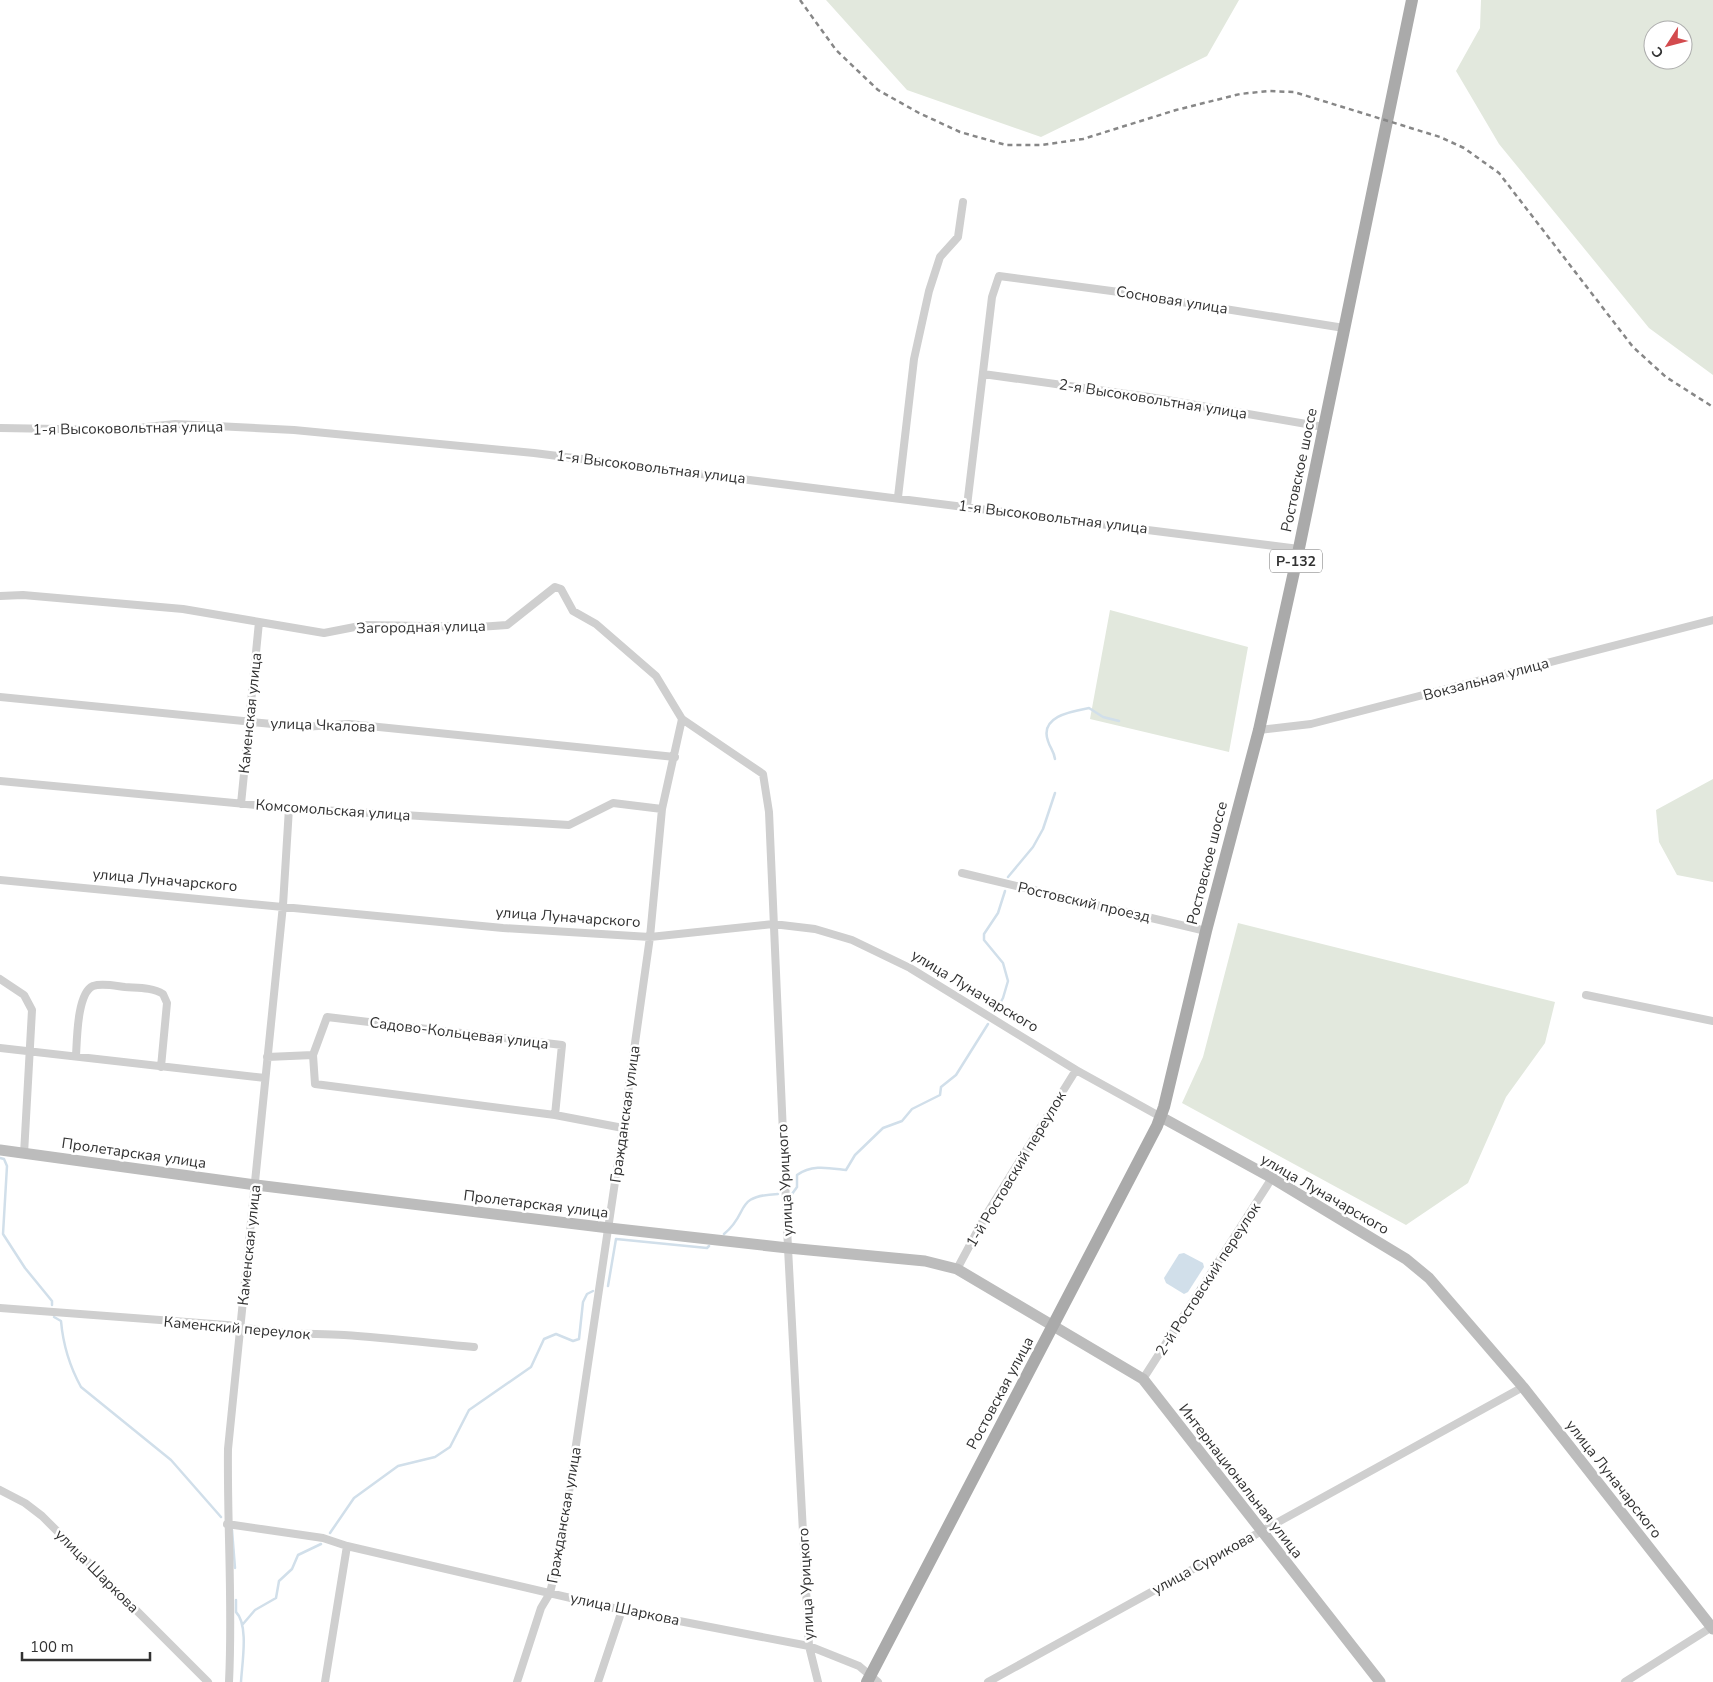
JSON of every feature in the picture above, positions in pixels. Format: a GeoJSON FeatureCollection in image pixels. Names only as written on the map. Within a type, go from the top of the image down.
{"type":"FeatureCollection","features":[{"type":"Feature","properties":{"kind":"main road","name":"Ростовское шоссе"},"geometry":{"type":"LineString","coordinates":[[1161,1117],[1206,931],[1258,730],[1299,548],[1412,0]]}},
{"type":"Feature","properties":{"kind":"main road","name":"Ростовская улица"},"geometry":{"type":"LineString","coordinates":[[872,1680],[1161,1117]]}},
{"type":"Feature","properties":{"kind":"street"},"geometry":{"type":"LineString","coordinates":[[898,497],[914,359],[929,291],[940,257],[958,237],[963,202]]}},
{"type":"Feature","properties":{"kind":"street","name":"Сосновая улица"},"geometry":{"type":"LineString","coordinates":[[983,374],[992,297],[999,276],[1119,292],[1344,328]]}},
{"type":"Feature","properties":{"kind":"street"},"geometry":{"type":"LineString","coordinates":[[967,506],[983,374]]}},
{"type":"Feature","properties":{"kind":"street","name":"2-я Высоковольтная улица"},"geometry":{"type":"LineString","coordinates":[[983,374],[1149,397],[1324,427]]}},
{"type":"Feature","properties":{"kind":"street","name":"1-я Высоковольтная улица"},"geometry":{"type":"LineString","coordinates":[[0,428],[118,430],[175,424],[294,430],[534,453],[1299,548]]}},
{"type":"Feature","properties":{"kind":"street","name":"Загородная улица"},"geometry":{"type":"LineString","coordinates":[[0,596],[23,595],[184,609],[324,633],[365,625],[479,627],[507,625],[556,587],[560,588],[573,611],[596,624],[656,676],[682,719]]}},
{"type":"Feature","properties":{"kind":"street","name":"Вокзальная улица"},"geometry":{"type":"LineString","coordinates":[[1258,730],[1311,724],[1713,620]]}},
{"type":"Feature","properties":{"kind":"street","name":"Каменская улица"},"geometry":{"type":"LineString","coordinates":[[241,804],[259,622]]}},
{"type":"Feature","properties":{"kind":"street","name":"улица Чкалова"},"geometry":{"type":"LineString","coordinates":[[0,696],[303,727],[349,724],[675,757]]}},
{"type":"Feature","properties":{"kind":"street","name":"Гражданская улица"},"geometry":{"type":"LineString","coordinates":[[517,1682],[541,1608],[550,1592],[561,1546],[624,1128],[650,937],[662,809],[682,719]]}},
{"type":"Feature","properties":{"kind":"street","name":"улица Урицкого"},"geometry":{"type":"LineString","coordinates":[[682,719],[763,774],[769,812],[788,1248],[810,1646],[818,1682]]}},
{"type":"Feature","properties":{"kind":"street","name":"Комсомольская улица"},"geometry":{"type":"LineString","coordinates":[[0,780],[289,808],[569,825],[613,803],[662,809]]}},
{"type":"Feature","properties":{"kind":"street","name":"Каменская улица"},"geometry":{"type":"LineString","coordinates":[[229,1682],[231,1644],[227,1524],[228,1449],[283,905],[289,808]]}},
{"type":"Feature","properties":{"kind":"street","name":"Ростовский проезд"},"geometry":{"type":"LineString","coordinates":[[962,873],[1206,931]]}},
{"type":"Feature","properties":{"kind":"street","name":"улица Луначарского"},"geometry":{"type":"LineString","coordinates":[[0,880],[283,905],[503,928],[650,937],[773,924],[815,929],[852,940],[910,968],[1076,1070],[1272,1178],[1406,1259],[1430,1278],[1523,1387],[1712,1628]]}},
{"type":"Feature","properties":{"kind":"street"},"geometry":{"type":"LineString","coordinates":[[0,979],[19,990],[29,1002],[32,1010],[24,1154]]}},
{"type":"Feature","properties":{"kind":"street"},"geometry":{"type":"LineString","coordinates":[[76,1056],[82,1000],[87,990],[98,985],[154,990],[163,994],[167,1003],[161,1067]]}},
{"type":"Feature","properties":{"kind":"street"},"geometry":{"type":"LineString","coordinates":[[1586,995],[1713,1021]]}},
{"type":"Feature","properties":{"kind":"street","name":"Садово-Кольцевая улица"},"geometry":{"type":"LineString","coordinates":[[555,1115],[562,1045],[328,1017],[312,1055],[315,1084],[555,1115],[624,1128]]}},
{"type":"Feature","properties":{"kind":"street"},"geometry":{"type":"LineString","coordinates":[[0,1048],[265,1078]]}},
{"type":"Feature","properties":{"kind":"street"},"geometry":{"type":"LineString","coordinates":[[267,1057],[312,1055]]}},
{"type":"Feature","properties":{"kind":"street","name":"1-й Ростовский переулок"},"geometry":{"type":"LineString","coordinates":[[957,1269],[986,1215],[1076,1070]]}},
{"type":"Feature","properties":{"kind":"street","name":"Пролетарская улица"},"geometry":{"type":"LineString","coordinates":[[0,1150],[256,1185],[609,1228],[925,1261],[957,1269],[1054,1325]]}},
{"type":"Feature","properties":{"kind":"street","name":"2-й Ростовский переулок"},"geometry":{"type":"LineString","coordinates":[[1143,1380],[1272,1178]]}},
{"type":"Feature","properties":{"kind":"street","name":"Каменский переулок"},"geometry":{"type":"LineString","coordinates":[[0,1308],[240,1326],[255,1330],[304,1335],[342,1335],[474,1347]]}},
{"type":"Feature","properties":{"kind":"street","name":"Интернациональная улица"},"geometry":{"type":"LineString","coordinates":[[1054,1325],[1143,1380],[1260,1532],[1380,1682]]}},
{"type":"Feature","properties":{"kind":"street","name":"улица Сурикова"},"geometry":{"type":"LineString","coordinates":[[988,1682],[1523,1387]]}},
{"type":"Feature","properties":{"kind":"street","name":"улица Шаркова"},"geometry":{"type":"LineString","coordinates":[[0,1490],[25,1503],[42,1516],[208,1682]]}},
{"type":"Feature","properties":{"kind":"street","name":"улица Шаркова"},"geometry":{"type":"LineString","coordinates":[[227,1524],[323,1538],[348,1546],[622,1610],[810,1646],[858,1666],[872,1680]]}},
{"type":"Feature","properties":{"kind":"street"},"geometry":{"type":"LineString","coordinates":[[325,1682],[348,1546]]}},
{"type":"Feature","properties":{"kind":"street"},"geometry":{"type":"LineString","coordinates":[[598,1682],[622,1610]]}},
{"type":"Feature","properties":{"kind":"street"},"geometry":{"type":"LineString","coordinates":[[1625,1682],[1712,1628]]}},
{"type":"Feature","properties":{"kind":"shaded area"},"geometry":{"type":"Polygon","coordinates":[[[826,0],[1239,0],[1207,56],[1041,137],[907,90],[826,0]]]}},
{"type":"Feature","properties":{"kind":"shaded area"},"geometry":{"type":"Polygon","coordinates":[[[1481,0],[1713,0],[1713,375],[1649,328],[1499,144],[1456,71],[1480,28],[1481,0]]]}},
{"type":"Feature","properties":{"kind":"shaded area"},"geometry":{"type":"Polygon","coordinates":[[[1110,610],[1248,647],[1229,752],[1090,719],[1110,610]]]}},
{"type":"Feature","properties":{"kind":"shaded area"},"geometry":{"type":"Polygon","coordinates":[[[1713,779],[1713,882],[1677,875],[1659,842],[1656,810],[1713,779]]]}},
{"type":"Feature","properties":{"kind":"shaded area"},"geometry":{"type":"Polygon","coordinates":[[[1238,923],[1555,1002],[1545,1043],[1506,1097],[1468,1183],[1406,1225],[1182,1103],[1203,1057],[1238,923]]]}},
{"type":"Feature","properties":{"kind":"shaded area"},"geometry":{"type":"Polygon","coordinates":[[[1184,1253],[1203,1263],[1204,1267],[1188,1292],[1184,1294],[1166,1283],[1164,1278],[1179,1254],[1184,1253]]]}},
{"type":"Feature","properties":{"kind":"waterway"},"geometry":{"type":"LineString","coordinates":[[1055,759],[1047,733],[1048,726],[1059,716],[1089,708],[1103,717],[1119,721]]}},
{"type":"Feature","properties":{"kind":"waterway"},"geometry":{"type":"LineString","coordinates":[[1008,877],[1033,847],[1043,829],[1055,793]]}},
{"type":"Feature","properties":{"kind":"waterway"},"geometry":{"type":"LineString","coordinates":[[995,1012],[1003,998],[1008,981],[1003,963],[984,940],[984,934],[998,913],[1005,891]]}},
{"type":"Feature","properties":{"kind":"waterway"},"geometry":{"type":"LineString","coordinates":[[792,1194],[797,1187],[797,1175],[815,1168],[846,1170],[855,1155],[883,1128],[902,1121],[912,1109],[940,1095],[941,1087],[956,1075],[988,1024]]}},
{"type":"Feature","properties":{"kind":"waterway"},"geometry":{"type":"LineString","coordinates":[[0,1158],[4,1159],[7,1166],[3,1234],[25,1268],[52,1301],[52,1305]]}},
{"type":"Feature","properties":{"kind":"waterway"},"geometry":{"type":"LineString","coordinates":[[724,1234],[732,1226],[748,1202],[764,1195],[778,1194]]}},
{"type":"Feature","properties":{"kind":"waterway"},"geometry":{"type":"LineString","coordinates":[[608,1286],[616,1239],[707,1248],[709,1246]]}},
{"type":"Feature","properties":{"kind":"waterway"},"geometry":{"type":"LineString","coordinates":[[330,1533],[354,1498],[398,1466],[435,1457],[450,1447],[469,1410],[531,1367],[544,1339],[556,1334],[573,1341],[579,1339],[583,1302],[587,1294],[593,1291]]}},
{"type":"Feature","properties":{"kind":"waterway"},"geometry":{"type":"LineString","coordinates":[[54,1317],[61,1321],[68,1355],[81,1387],[171,1460],[221,1517]]}},
{"type":"Feature","properties":{"kind":"waterway"},"geometry":{"type":"LineString","coordinates":[[232,1530],[235,1568]]}},
{"type":"Feature","properties":{"kind":"waterway"},"geometry":{"type":"LineString","coordinates":[[243,1624],[255,1610],[276,1598],[279,1581],[292,1569],[298,1555],[321,1544]]}},
{"type":"Feature","properties":{"kind":"waterway"},"geometry":{"type":"LineString","coordinates":[[236,1600],[236,1612],[240,1618],[244,1635],[241,1682]]}},
{"type":"Feature","properties":{"kind":"railway"},"geometry":{"type":"LineString","coordinates":[[800,0],[836,50],[878,90],[919,113],[960,132],[1006,145],[1041,145],[1083,139],[1176,110],[1240,94],[1268,91],[1294,92],[1440,137],[1464,148],[1499,173],[1633,347],[1666,377],[1713,407]]}}]}
